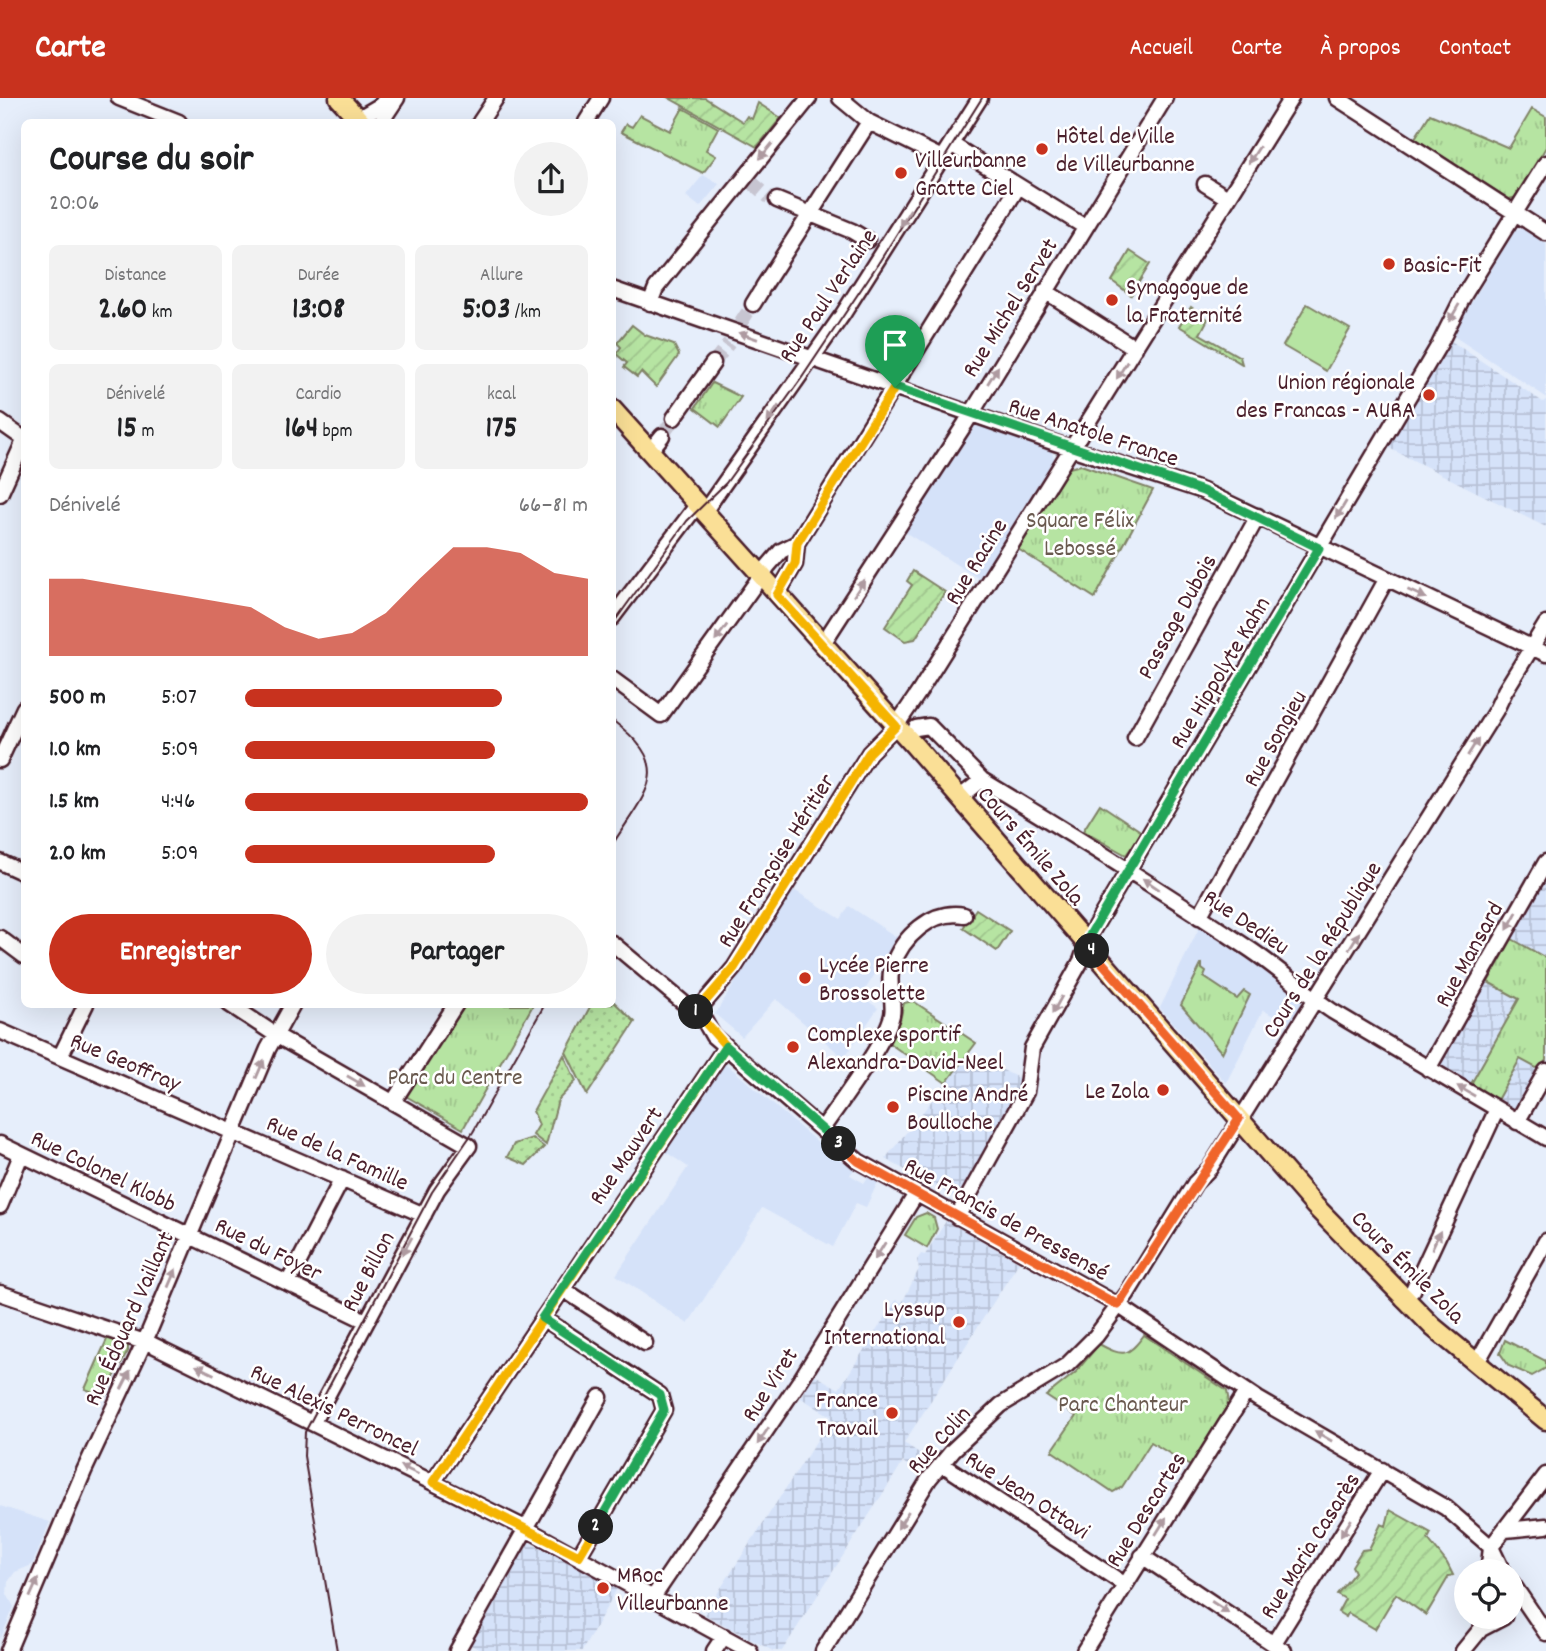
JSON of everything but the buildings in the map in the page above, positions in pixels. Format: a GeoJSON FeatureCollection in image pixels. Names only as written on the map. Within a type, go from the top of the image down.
{"type":"FeatureCollection","features":[{"type":"Feature","properties":{"kind":"main road"},"geometry":{"type":"LineString","coordinates":[[339,98],[355,119]]}},
{"type":"Feature","properties":{"kind":"main road","name":"Cours Émile Zola"},"geometry":{"type":"LineString","coordinates":[[616,413],[896,726],[1239,1119],[1403,1299],[1476,1364],[1546,1420]]}},
{"type":"Feature","properties":{"kind":"street"},"geometry":{"type":"LineString","coordinates":[[119,98],[172,119]]}},
{"type":"Feature","properties":{"kind":"street"},"geometry":{"type":"LineString","coordinates":[[360,119],[381,105],[386,98]]}},
{"type":"Feature","properties":{"kind":"street"},"geometry":{"type":"LineString","coordinates":[[383,119],[397,98]]}},
{"type":"Feature","properties":{"kind":"street"},"geometry":{"type":"LineString","coordinates":[[482,119],[496,98]]}},
{"type":"Feature","properties":{"kind":"street"},"geometry":{"type":"LineString","coordinates":[[588,119],[601,98]]}},
{"type":"Feature","properties":{"kind":"street"},"geometry":{"type":"LineString","coordinates":[[650,303],[656,288],[809,98]]}},
{"type":"Feature","properties":{"kind":"street"},"geometry":{"type":"LineString","coordinates":[[840,98],[869,122],[942,158]]}},
{"type":"Feature","properties":{"kind":"street","name":"Rue Paul Verlaine"},"geometry":{"type":"LineString","coordinates":[[616,613],[701,508],[812,358],[884,251],[980,98]]}},
{"type":"Feature","properties":{"kind":"street","name":"Rue Michel Servet"},"geometry":{"type":"LineString","coordinates":[[822,645],[971,414],[1165,98]]}},
{"type":"Feature","properties":{"kind":"street","name":"Rue Racine"},"geometry":{"type":"LineString","coordinates":[[896,726],[1073,449],[1226,197],[1291,98]]}},
{"type":"Feature","properties":{"kind":"street"},"geometry":{"type":"LineString","coordinates":[[1337,98],[1546,233]]}},
{"type":"Feature","properties":{"kind":"street"},"geometry":{"type":"LineString","coordinates":[[753,304],[869,122]]}},
{"type":"Feature","properties":{"kind":"street"},"geometry":{"type":"LineString","coordinates":[[951,144],[1084,228]]}},
{"type":"Feature","properties":{"kind":"street","name":"Rue Hippolyte Kahn"},"geometry":{"type":"LineString","coordinates":[[957,1217],[1026,1092],[1032,1048],[1081,961],[1086,944],[1464,295],[1546,163]]}},
{"type":"Feature","properties":{"kind":"street"},"geometry":{"type":"LineString","coordinates":[[1205,184],[1226,197]]}},
{"type":"Feature","properties":{"kind":"street"},"geometry":{"type":"LineString","coordinates":[[777,595],[795,564],[797,543],[1018,187]]}},
{"type":"Feature","properties":{"kind":"street"},"geometry":{"type":"LineString","coordinates":[[777,200],[868,241],[884,251]]}},
{"type":"Feature","properties":{"kind":"street","name":"Rue Anatole France"},"geometry":{"type":"LineString","coordinates":[[616,290],[1073,449],[1191,487],[1258,516],[1386,580],[1546,653]]}},
{"type":"Feature","properties":{"kind":"street"},"geometry":{"type":"LineString","coordinates":[[1045,291],[1135,348]]}},
{"type":"Feature","properties":{"kind":"street"},"geometry":{"type":"LineString","coordinates":[[674,418],[713,363]]}},
{"type":"Feature","properties":{"kind":"street"},"geometry":{"type":"LineString","coordinates":[[0,422],[21,438]]}},
{"type":"Feature","properties":{"kind":"street"},"geometry":{"type":"LineString","coordinates":[[650,451],[662,436]]}},
{"type":"Feature","properties":{"kind":"street"},"geometry":{"type":"LineString","coordinates":[[0,494],[21,447]]}},
{"type":"Feature","properties":{"kind":"street","name":"Passage Dubois"},"geometry":{"type":"LineString","coordinates":[[1135,738],[1258,516]]}},
{"type":"Feature","properties":{"kind":"street"},"geometry":{"type":"LineString","coordinates":[[616,682],[661,715],[781,551],[797,543]]}},
{"type":"Feature","properties":{"kind":"street","name":"Rue Songieu"},"geometry":{"type":"LineString","coordinates":[[1199,917],[1386,580]]}},
{"type":"Feature","properties":{"kind":"street","name":"Cours de la République"},"geometry":{"type":"LineString","coordinates":[[1123,1300],[1195,1183],[1210,1168],[1317,998],[1489,722],[1546,624]]}},
{"type":"Feature","properties":{"kind":"street"},"geometry":{"type":"LineString","coordinates":[[0,760],[21,714]]}},
{"type":"Feature","properties":{"kind":"street","name":"Rue Françoise Héritier"},"geometry":{"type":"LineString","coordinates":[[693,1015],[734,968],[869,753],[896,726]]}},
{"type":"Feature","properties":{"kind":"street","name":"Rue Dedieu"},"geometry":{"type":"LineString","coordinates":[[916,728],[929,726],[982,779],[1129,870],[1317,998],[1428,1069],[1546,1138]]}},
{"type":"Feature","properties":{"kind":"street"},"geometry":{"type":"LineString","coordinates":[[959,798],[982,779]]}},
{"type":"Feature","properties":{"kind":"street"},"geometry":{"type":"LineString","coordinates":[[0,862],[21,872]]}},
{"type":"Feature","properties":{"kind":"street","name":"Rue Mansard"},"geometry":{"type":"LineString","coordinates":[[1428,1069],[1546,862]]}},
{"type":"Feature","properties":{"kind":"street"},"geometry":{"type":"LineString","coordinates":[[822,1129],[878,1044],[893,1013],[890,1000],[893,965],[914,932],[927,921],[946,913],[964,915]]}},
{"type":"Feature","properties":{"kind":"street"},"geometry":{"type":"LineString","coordinates":[[0,938],[21,954]]}},
{"type":"Feature","properties":{"kind":"street","name":"Rue Francis de Pressensé"},"geometry":{"type":"LineString","coordinates":[[616,947],[858,1161],[957,1217],[1123,1300],[1246,1391],[1446,1507],[1491,1547],[1497,1559]]}},
{"type":"Feature","properties":{"kind":"street"},"geometry":{"type":"LineString","coordinates":[[60,1057],[84,1008]]}},
{"type":"Feature","properties":{"kind":"street"},"geometry":{"type":"LineString","coordinates":[[235,1008],[276,1035],[393,1102],[453,1008]]}},
{"type":"Feature","properties":{"kind":"street","name":"Rue Édouard Vaillant"},"geometry":{"type":"LineString","coordinates":[[8,1651],[84,1471],[145,1341],[233,1132],[291,1008]]}},
{"type":"Feature","properties":{"kind":"street","name":"Rue Geoffray"},"geometry":{"type":"LineString","coordinates":[[0,1031],[233,1132]]}},
{"type":"Feature","properties":{"kind":"street","name":"Rue Mauvert"},"geometry":{"type":"LineString","coordinates":[[433,1482],[726,1046]]}},
{"type":"Feature","properties":{"kind":"street"},"geometry":{"type":"LineString","coordinates":[[1517,1122],[1546,1071]]}},
{"type":"Feature","properties":{"kind":"street","name":"Rue Billon"},"geometry":{"type":"LineString","coordinates":[[313,1422],[437,1190],[469,1146],[393,1102]]}},
{"type":"Feature","properties":{"kind":"street"},"geometry":{"type":"LineString","coordinates":[[1403,1299],[1413,1290],[1497,1109]]}},
{"type":"Feature","properties":{"kind":"street","name":"Rue de la Famille"},"geometry":{"type":"LineString","coordinates":[[233,1132],[424,1215]]}},
{"type":"Feature","properties":{"kind":"street","name":"Rue Colonel Klobb"},"geometry":{"type":"LineString","coordinates":[[0,1144],[190,1236]]}},
{"type":"Feature","properties":{"kind":"street"},"geometry":{"type":"LineString","coordinates":[[0,1206],[21,1155]]}},
{"type":"Feature","properties":{"kind":"street"},"geometry":{"type":"LineString","coordinates":[[288,1283],[342,1179]]}},
{"type":"Feature","properties":{"kind":"street","name":"Rue Viret"},"geometry":{"type":"LineString","coordinates":[[653,1597],[801,1379],[916,1194]]}},
{"type":"Feature","properties":{"kind":"street","name":"Rue du Foyer"},"geometry":{"type":"LineString","coordinates":[[190,1236],[366,1321]]}},
{"type":"Feature","properties":{"kind":"street"},"geometry":{"type":"LineString","coordinates":[[1476,1364],[1546,1241]]}},
{"type":"Feature","properties":{"kind":"street"},"geometry":{"type":"LineString","coordinates":[[563,1289],[645,1343]]}},
{"type":"Feature","properties":{"kind":"street","name":"Rue Alexis Perroncel"},"geometry":{"type":"LineString","coordinates":[[0,1293],[145,1341],[525,1528],[750,1651]]}},
{"type":"Feature","properties":{"kind":"street","name":"Rue Colin"},"geometry":{"type":"LineString","coordinates":[[822,1651],[929,1479],[1002,1405],[1068,1365],[1096,1336],[1123,1300]]}},
{"type":"Feature","properties":{"kind":"street"},"geometry":{"type":"LineString","coordinates":[[542,1318],[660,1395],[664,1410],[579,1556]]}},
{"type":"Feature","properties":{"kind":"street","name":"Rue Descartes"},"geometry":{"type":"LineString","coordinates":[[1084,1651],[1246,1391]]}},
{"type":"Feature","properties":{"kind":"street"},"geometry":{"type":"LineString","coordinates":[[457,1651],[600,1397]]}},
{"type":"Feature","properties":{"kind":"street","name":"Rue Jean Ottavi"},"geometry":{"type":"LineString","coordinates":[[942,1464],[1124,1584]]}},
{"type":"Feature","properties":{"kind":"street","name":"Rue Maria Casarès"},"geometry":{"type":"LineString","coordinates":[[1279,1647],[1382,1470]]}},
{"type":"Feature","properties":{"kind":"street"},"geometry":{"type":"LineString","coordinates":[[1490,1559],[1491,1547],[1546,1475]]}},
{"type":"Feature","properties":{"kind":"street"},"geometry":{"type":"LineString","coordinates":[[1505,1531],[1546,1526]]}},
{"type":"Feature","properties":{"kind":"street"},"geometry":{"type":"LineString","coordinates":[[1142,1556],[1279,1647]]}},
{"type":"Feature","properties":{"kind":"street"},"geometry":{"type":"LineString","coordinates":[[1524,1600],[1546,1633]]}},
{"type":"Feature","properties":{"kind":"street"},"geometry":{"type":"LineString","coordinates":[[1524,1607],[1528,1605]]}},
{"type":"Feature","properties":{"kind":"street"},"geometry":{"type":"LineString","coordinates":[[1463,1651],[1479,1629]]}},
{"type":"Feature","properties":{"kind":"street"},"geometry":{"type":"LineString","coordinates":[[714,1651],[724,1636]]}},
{"type":"Feature","properties":{"kind":"shaded area"},"geometry":{"type":"Polygon","coordinates":[[[703,175],[719,184],[700,207],[686,196],[703,175]]]}},
{"type":"Feature","properties":{"kind":"shaded area"},"geometry":{"type":"Polygon","coordinates":[[[1523,229],[1546,244],[1546,397],[1452,335],[1515,230],[1523,229]]]}},
{"type":"Feature","properties":{"kind":"shaded area"},"geometry":{"type":"Polygon","coordinates":[[[1451,341],[1543,402],[1546,400],[1546,527],[1387,447],[1451,341]]]}},
{"type":"Feature","properties":{"kind":"shaded area"},"geometry":{"type":"Polygon","coordinates":[[[974,423],[1051,449],[1055,462],[981,580],[903,531],[974,423]]]}},
{"type":"Feature","properties":{"kind":"shaded area"},"geometry":{"type":"Polygon","coordinates":[[[1546,878],[1546,1060],[1517,1111],[1440,1066],[1546,878]]]}},
{"type":"Feature","properties":{"kind":"shaded area","name":"Lycée Pierre Brossolette"},"geometry":{"type":"Polygon","coordinates":[[[794,890],[841,919],[849,906],[898,938],[861,996],[878,1008],[844,1058],[776,999],[742,1037],[715,1014],[794,890]]]}},
{"type":"Feature","properties":{"kind":"shaded area"},"geometry":{"type":"Polygon","coordinates":[[[1200,926],[1300,995],[1302,1003],[1289,1025],[1263,1010],[1226,1083],[1160,1008],[1200,926]]]}},
{"type":"Feature","properties":{"kind":"shaded area"},"geometry":{"type":"Polygon","coordinates":[[[970,1053],[1020,1079],[1018,1093],[961,1200],[885,1159],[970,1053]]]}},
{"type":"Feature","properties":{"kind":"shaded area"},"geometry":{"type":"Polygon","coordinates":[[[725,1063],[831,1154],[854,1169],[850,1175],[864,1183],[868,1177],[878,1182],[866,1207],[856,1203],[833,1247],[762,1208],[688,1324],[616,1275],[688,1167],[666,1152],[725,1063]]]}},
{"type":"Feature","properties":{"kind":"shaded area"},"geometry":{"type":"Polygon","coordinates":[[[946,1221],[1019,1262],[904,1443],[930,1460],[921,1474],[903,1462],[782,1651],[773,1651],[704,1614],[832,1417],[801,1398],[815,1375],[839,1389],[896,1300],[902,1303],[919,1269],[917,1260],[921,1254],[925,1255],[946,1221]]]}},
{"type":"Feature","properties":{"kind":"shaded area"},"geometry":{"type":"Polygon","coordinates":[[[0,1506],[50,1522],[32,1565],[15,1572],[8,1582],[7,1594],[14,1607],[0,1640],[0,1506]]]}},
{"type":"Feature","properties":{"kind":"shaded area"},"geometry":{"type":"Polygon","coordinates":[[[528,1542],[618,1587],[582,1651],[482,1651],[471,1645],[528,1542]]]}},
{"type":"Feature","properties":{"kind":"green space"},"geometry":{"type":"Polygon","coordinates":[[[669,98],[705,98],[743,122],[747,116],[752,119],[758,103],[781,118],[757,147],[669,98]]]}},
{"type":"Feature","properties":{"kind":"green space"},"geometry":{"type":"Polygon","coordinates":[[[683,108],[718,128],[706,150],[716,156],[703,173],[621,132],[626,124],[632,127],[640,115],[670,131],[683,108]]]}},
{"type":"Feature","properties":{"kind":"green space"},"geometry":{"type":"Polygon","coordinates":[[[1532,109],[1546,117],[1546,147],[1517,197],[1509,199],[1415,138],[1430,114],[1509,148],[1532,109]]]}},
{"type":"Feature","properties":{"kind":"green space"},"geometry":{"type":"Polygon","coordinates":[[[1130,251],[1150,264],[1131,295],[1112,281],[1130,251]]]}},
{"type":"Feature","properties":{"kind":"green space"},"geometry":{"type":"Polygon","coordinates":[[[1307,304],[1350,329],[1326,371],[1283,346],[1307,304]]]}},
{"type":"Feature","properties":{"kind":"green space"},"geometry":{"type":"Polygon","coordinates":[[[1191,307],[1208,319],[1200,334],[1240,357],[1242,364],[1179,326],[1191,307]]]}},
{"type":"Feature","properties":{"kind":"green space"},"geometry":{"type":"Polygon","coordinates":[[[632,325],[645,335],[674,345],[679,355],[656,387],[641,372],[637,377],[624,367],[627,363],[616,354],[621,347],[617,343],[632,325]]]}},
{"type":"Feature","properties":{"kind":"green space"},"geometry":{"type":"Polygon","coordinates":[[[712,383],[741,397],[720,427],[695,408],[712,383]]]}},
{"type":"Feature","properties":{"kind":"green space","name":"Square Félix Lebossé"},"geometry":{"type":"Polygon","coordinates":[[[1081,465],[1153,490],[1095,598],[1018,549],[1069,468],[1081,465]]]}},
{"type":"Feature","properties":{"kind":"green space"},"geometry":{"type":"Polygon","coordinates":[[[913,571],[945,592],[915,639],[905,641],[885,627],[912,585],[907,581],[913,571]]]}},
{"type":"Feature","properties":{"kind":"green space"},"geometry":{"type":"Polygon","coordinates":[[[1100,804],[1142,832],[1126,855],[1083,831],[1100,804]]]}},
{"type":"Feature","properties":{"kind":"green space"},"geometry":{"type":"Polygon","coordinates":[[[976,909],[1010,931],[997,951],[963,928],[976,909]]]}},
{"type":"Feature","properties":{"kind":"green space"},"geometry":{"type":"Polygon","coordinates":[[[1512,939],[1546,958],[1546,1060],[1540,1070],[1520,1059],[1497,1100],[1471,1084],[1519,999],[1488,982],[1512,939]]]}},
{"type":"Feature","properties":{"kind":"green space"},"geometry":{"type":"Polygon","coordinates":[[[1202,963],[1202,969],[1206,972],[1204,977],[1237,999],[1244,991],[1250,995],[1222,1053],[1181,1005],[1202,963]]]}},
{"type":"Feature","properties":{"kind":"green space"},"geometry":{"type":"Polygon","coordinates":[[[913,1001],[976,1043],[946,1083],[886,1041],[900,1020],[904,1003],[913,1001]]]}},
{"type":"Feature","properties":{"kind":"green space"},"geometry":{"type":"Polygon","coordinates":[[[616,1004],[635,1022],[587,1095],[566,1052],[589,1008],[616,1008],[616,1004]]]}},
{"type":"Feature","properties":{"kind":"green space","name":"Parc du Centre"},"geometry":{"type":"Polygon","coordinates":[[[460,1008],[531,1008],[463,1129],[404,1095],[460,1008]]]}},
{"type":"Feature","properties":{"kind":"green space"},"geometry":{"type":"Polygon","coordinates":[[[564,1055],[576,1081],[558,1100],[546,1145],[533,1135],[539,1125],[533,1111],[564,1055]]]}},
{"type":"Feature","properties":{"kind":"green space"},"geometry":{"type":"Polygon","coordinates":[[[532,1138],[544,1147],[526,1165],[507,1157],[514,1144],[532,1138]]]}},
{"type":"Feature","properties":{"kind":"green space"},"geometry":{"type":"Polygon","coordinates":[[[926,1213],[934,1218],[937,1229],[927,1248],[905,1235],[916,1217],[926,1213]]]}},
{"type":"Feature","properties":{"kind":"green space","name":"Parc Chanteur"},"geometry":{"type":"Polygon","coordinates":[[[1144,1335],[1227,1391],[1229,1403],[1190,1466],[1151,1442],[1122,1487],[1113,1492],[1052,1451],[1076,1416],[1046,1396],[1076,1372],[1099,1344],[1124,1353],[1134,1348],[1144,1335]]]}},
{"type":"Feature","properties":{"kind":"green space"},"geometry":{"type":"Polygon","coordinates":[[[108,1337],[128,1345],[128,1351],[104,1396],[85,1389],[108,1337]]]}},
{"type":"Feature","properties":{"kind":"green space"},"geometry":{"type":"Polygon","coordinates":[[[1505,1340],[1546,1361],[1546,1368],[1532,1376],[1509,1366],[1500,1353],[1505,1340]]]}},
{"type":"Feature","properties":{"kind":"green space"},"geometry":{"type":"Polygon","coordinates":[[[1390,1510],[1431,1533],[1428,1539],[1453,1575],[1449,1576],[1426,1615],[1396,1594],[1375,1629],[1348,1613],[1346,1617],[1338,1612],[1345,1599],[1337,1594],[1355,1572],[1352,1566],[1362,1550],[1369,1549],[1381,1524],[1386,1526],[1390,1510]]]}},
{"type":"Feature","properties":{"kind":"tunnel"},"geometry":{"type":"LineString","coordinates":[[751,182],[770,198]]}},
{"type":"Feature","properties":{"kind":"tunnel"},"geometry":{"type":"LineString","coordinates":[[740,324],[753,304]]}},
{"type":"Feature","properties":{"kind":"tunnel"},"geometry":{"type":"LineString","coordinates":[[713,363],[729,343]]}},
{"type":"Feature","properties":{"kind":"tunnel"},"geometry":{"type":"LineString","coordinates":[[662,436],[674,418]]}},
{"type":"Feature","properties":{"kind":"tram line"},"geometry":{"type":"LineString","coordinates":[[616,619],[687,521],[726,483],[801,379],[876,267],[982,98]]}},
{"type":"Feature","properties":{"kind":"tram line"},"geometry":{"type":"LineString","coordinates":[[616,723],[644,752],[649,766],[649,780],[644,794],[616,839]]}},
{"type":"Feature","properties":{"kind":"tram line"},"geometry":{"type":"LineString","coordinates":[[337,1651],[304,1456],[305,1432],[432,1192],[473,1132],[543,1008]]}},
{"type":"Feature","properties":{"kind":"place","name":"Hôtel de Ville de Villeurbanne"},"geometry":{"type":"Point","coordinates":[1042,149]}},
{"type":"Feature","properties":{"kind":"place","name":"Villeurbanne Gratte Ciel"},"geometry":{"type":"Point","coordinates":[901,173]}},
{"type":"Feature","properties":{"kind":"place","name":"Basic-Fit"},"geometry":{"type":"Point","coordinates":[1389,264]}},
{"type":"Feature","properties":{"kind":"place","name":"Synagogue de la Fraternité"},"geometry":{"type":"Point","coordinates":[1112,300]}},
{"type":"Feature","properties":{"kind":"place","name":"Union régionale des Francas - AURA"},"geometry":{"type":"Point","coordinates":[1429,395]}},
{"type":"Feature","properties":{"kind":"place","name":"Lycée Pierre Brossolette"},"geometry":{"type":"Point","coordinates":[805,978]}},
{"type":"Feature","properties":{"kind":"place","name":"Complexe sportif Alexandra-David-Neel"},"geometry":{"type":"Point","coordinates":[793,1047]}},
{"type":"Feature","properties":{"kind":"place","name":"Le Zola"},"geometry":{"type":"Point","coordinates":[1163,1090]}},
{"type":"Feature","properties":{"kind":"place","name":"Piscine André Boulloche"},"geometry":{"type":"Point","coordinates":[893,1107]}},
{"type":"Feature","properties":{"kind":"place","name":"Lyssup International"},"geometry":{"type":"Point","coordinates":[959,1322]}},
{"type":"Feature","properties":{"kind":"place","name":"France Travail"},"geometry":{"type":"Point","coordinates":[892,1413]}},
{"type":"Feature","properties":{"kind":"place","name":"MRoc Villeurbanne"},"geometry":{"type":"Point","coordinates":[603,1588]}},
{"type":"Feature","properties":{"kind":"route"},"geometry":{"type":"LineString","coordinates":[[895,387],[797,543],[795,564],[777,595],[896,726],[869,753],[734,968],[695,1013],[704,1020],[713,1036],[726,1046],[720,1053],[542,1318],[433,1482],[579,1556],[664,1410],[660,1395],[542,1318],[726,1046],[858,1161],[1097,1296],[1118,1305],[1195,1183],[1210,1168],[1239,1119],[1086,944],[1319,548],[1203,491],[895,387]]}}]}
